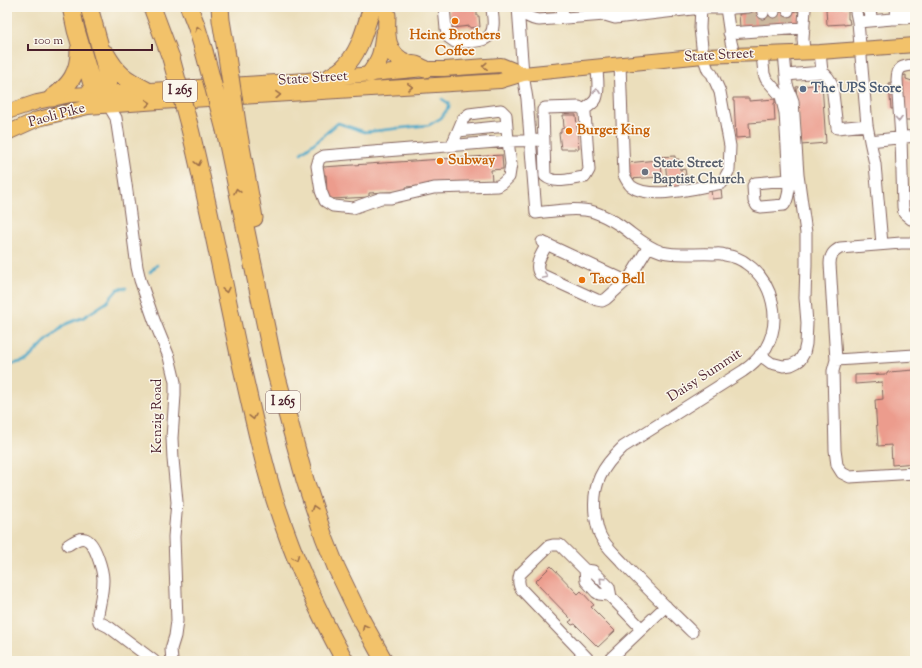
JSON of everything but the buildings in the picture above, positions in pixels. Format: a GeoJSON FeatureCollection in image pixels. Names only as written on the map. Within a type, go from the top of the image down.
{"type":"FeatureCollection","features":[{"type":"Feature","properties":{"kind":"highway"},"geometry":{"type":"LineString","coordinates":[[52,98],[58,94],[71,80],[78,66],[79,47],[71,7]]}},
{"type":"Feature","properties":{"kind":"highway"},"geometry":{"type":"LineString","coordinates":[[89,7],[108,82],[106,99]]}},
{"type":"Feature","properties":{"kind":"highway","name":"I 265"},"geometry":{"type":"LineString","coordinates":[[152,7],[171,58],[190,125],[255,427],[266,471],[291,546],[322,616],[345,661]]}},
{"type":"Feature","properties":{"kind":"highway","name":"I 265"},"geometry":{"type":"LineString","coordinates":[[189,7],[232,130],[248,184],[281,392],[305,480],[324,537],[362,621],[384,661]]}},
{"type":"Feature","properties":{"kind":"highway"},"geometry":{"type":"LineString","coordinates":[[220,7],[226,50],[232,130]]}},
{"type":"Feature","properties":{"kind":"highway"},"geometry":{"type":"LineString","coordinates":[[380,9],[391,51],[400,60],[425,69]]}},
{"type":"Feature","properties":{"kind":"highway"},"geometry":{"type":"LineString","coordinates":[[330,77],[343,68],[354,55],[367,25],[380,9]]}},
{"type":"Feature","properties":{"kind":"highway"},"geometry":{"type":"LineString","coordinates":[[370,82],[382,52],[380,9]]}},
{"type":"Feature","properties":{"kind":"highway"},"geometry":{"type":"LineString","coordinates":[[76,30],[92,84],[106,99]]}},
{"type":"Feature","properties":{"kind":"highway"},"geometry":{"type":"LineString","coordinates":[[99,43],[119,74],[146,90]]}},
{"type":"Feature","properties":{"kind":"main road","name":"State Street"},"geometry":{"type":"LineString","coordinates":[[106,99],[159,102],[370,82],[500,81],[523,74],[703,56],[820,52],[915,45]]}},
{"type":"Feature","properties":{"kind":"main road","name":"State Street"},"geometry":{"type":"LineString","coordinates":[[106,99],[146,90],[308,80],[330,77],[370,82],[425,69],[501,65],[523,74]]}},
{"type":"Feature","properties":{"kind":"main road","name":"Paoli Pike"},"geometry":{"type":"LineString","coordinates":[[7,112],[52,98],[71,95],[106,99]]}},
{"type":"Feature","properties":{"kind":"main road","name":"Paoli Pike"},"geometry":{"type":"LineString","coordinates":[[7,133],[38,119],[88,108],[106,99]]}},
{"type":"Feature","properties":{"kind":"street"},"geometry":{"type":"LineString","coordinates":[[444,7],[448,37],[455,42],[484,40],[490,35],[494,27],[492,7]]}},
{"type":"Feature","properties":{"kind":"street"},"geometry":{"type":"LineString","coordinates":[[803,7],[805,9],[804,52]]}},
{"type":"Feature","properties":{"kind":"street"},"geometry":{"type":"LineString","coordinates":[[855,7],[861,49],[867,125],[875,164],[882,244]]}},
{"type":"Feature","properties":{"kind":"street"},"geometry":{"type":"LineString","coordinates":[[870,7],[871,21]]}},
{"type":"Feature","properties":{"kind":"street"},"geometry":{"type":"LineString","coordinates":[[896,7],[905,14]]}},
{"type":"Feature","properties":{"kind":"street"},"geometry":{"type":"LineString","coordinates":[[620,64],[624,175],[630,185],[643,192],[669,193],[722,183],[729,170],[730,146],[720,92],[712,74],[708,70],[703,56],[700,28],[701,8]]}},
{"type":"Feature","properties":{"kind":"street"},"geometry":{"type":"LineString","coordinates":[[520,32],[536,20],[568,12],[601,11],[615,18],[701,8],[750,9]]}},
{"type":"Feature","properties":{"kind":"street"},"geometry":{"type":"LineString","coordinates":[[726,8],[729,34],[734,54]]}},
{"type":"Feature","properties":{"kind":"street"},"geometry":{"type":"LineString","coordinates":[[518,9],[528,17],[536,20]]}},
{"type":"Feature","properties":{"kind":"street"},"geometry":{"type":"LineString","coordinates":[[518,9],[530,140]]}},
{"type":"Feature","properties":{"kind":"street"},"geometry":{"type":"LineString","coordinates":[[858,22],[905,14]]}},
{"type":"Feature","properties":{"kind":"street"},"geometry":{"type":"LineString","coordinates":[[729,34],[751,29],[789,27],[804,28]]}},
{"type":"Feature","properties":{"kind":"street"},"geometry":{"type":"LineString","coordinates":[[820,52],[822,72]]}},
{"type":"Feature","properties":{"kind":"street"},"geometry":{"type":"LineString","coordinates":[[784,53],[787,86],[793,101],[792,177]]}},
{"type":"Feature","properties":{"kind":"street"},"geometry":{"type":"LineString","coordinates":[[760,355],[771,363],[784,366],[791,365],[800,360],[804,353],[806,344],[806,248],[804,220],[792,177],[781,96],[766,79],[762,54]]}},
{"type":"Feature","properties":{"kind":"street"},"geometry":{"type":"LineString","coordinates":[[915,65],[902,66],[897,74],[904,213],[911,219],[915,220]]}},
{"type":"Feature","properties":{"kind":"street"},"geometry":{"type":"LineString","coordinates":[[584,110],[596,100],[598,92],[596,67]]}},
{"type":"Feature","properties":{"kind":"street"},"geometry":{"type":"LineString","coordinates":[[786,75],[822,72],[827,75],[832,85],[837,128],[867,125]]}},
{"type":"Feature","properties":{"kind":"street","name":"Kenzig Road"},"geometry":{"type":"LineString","coordinates":[[106,99],[116,118],[140,280],[169,357],[175,382],[172,438],[176,491],[174,537],[177,621],[171,649],[172,661]]}},
{"type":"Feature","properties":{"kind":"street"},"geometry":{"type":"LineString","coordinates":[[579,107],[584,110],[589,170],[585,177],[558,181],[549,180],[545,176],[544,140],[543,110],[545,108],[579,107]]}},
{"type":"Feature","properties":{"kind":"street"},"geometry":{"type":"LineString","coordinates":[[452,146],[462,119],[469,114],[500,110],[506,115],[506,126],[508,141],[511,164],[510,177],[503,184],[498,186],[434,188],[391,198],[381,198],[352,208],[333,206],[325,201],[321,191],[317,166],[319,159],[324,156],[452,146],[508,141],[544,140]]}},
{"type":"Feature","properties":{"kind":"street"},"geometry":{"type":"LineString","coordinates":[[458,131],[506,126]]}},
{"type":"Feature","properties":{"kind":"street"},"geometry":{"type":"LineString","coordinates":[[870,141],[915,136]]}},
{"type":"Feature","properties":{"kind":"street","name":"Daisy Summit"},"geometry":{"type":"LineString","coordinates":[[530,140],[536,213],[581,210],[593,212],[609,219],[638,240],[661,252],[678,254],[723,254],[736,258],[747,264],[757,273],[765,283],[771,297],[774,310],[774,322],[771,335],[766,348],[754,363],[623,447],[610,459],[602,473],[595,492],[594,503],[596,522],[600,535],[605,544],[692,632]]}},
{"type":"Feature","properties":{"kind":"street"},"geometry":{"type":"LineString","coordinates":[[626,281],[544,243],[537,266],[537,271],[540,274],[597,300],[606,299],[626,281],[630,277],[649,246]]}},
{"type":"Feature","properties":{"kind":"street"},"geometry":{"type":"LineString","coordinates":[[915,243],[840,248],[833,252],[830,258],[836,360],[833,371],[835,450],[837,466],[842,473],[850,477],[915,473]]}},
{"type":"Feature","properties":{"kind":"street"},"geometry":{"type":"LineString","coordinates":[[836,360],[915,355]]}},
{"type":"Feature","properties":{"kind":"street"},"geometry":{"type":"LineString","coordinates":[[68,545],[74,541],[85,538],[90,541],[93,546],[100,565],[103,580],[98,614],[99,622],[109,627],[154,661]]}},
{"type":"Feature","properties":{"kind":"street"},"geometry":{"type":"LineString","coordinates":[[590,661],[519,586],[522,572],[549,546],[558,544],[562,546],[585,570],[588,584],[599,594],[608,595],[642,629]]}},
{"type":"Feature","properties":{"kind":"street"},"geometry":{"type":"LineString","coordinates":[[608,661],[666,606]]}},
{"type":"Feature","properties":{"kind":"street"},"geometry":{"type":"LineString","coordinates":[[161,661],[171,649]]}},
{"type":"Feature","properties":{"kind":"waterway"},"geometry":{"type":"LineString","coordinates":[[301,153],[338,123],[365,132],[429,125],[441,118],[448,108],[448,103],[442,99]]}},
{"type":"Feature","properties":{"kind":"waterway"},"geometry":{"type":"LineString","coordinates":[[150,272],[157,265]]}},
{"type":"Feature","properties":{"kind":"waterway"},"geometry":{"type":"LineString","coordinates":[[7,367],[27,360],[66,324],[84,317],[107,302],[118,289],[126,288]]}},
{"type":"Feature","properties":{"kind":"tunnel"},"geometry":{"type":"LineString","coordinates":[[788,11],[788,24]]}},
{"type":"Feature","properties":{"kind":"tunnel"},"geometry":{"type":"LineString","coordinates":[[774,12],[776,24]]}},
{"type":"Feature","properties":{"kind":"tunnel"},"geometry":{"type":"LineString","coordinates":[[751,13],[751,26]]}},
{"type":"Feature","properties":{"kind":"tunnel"},"geometry":{"type":"LineString","coordinates":[[763,13],[765,25]]}},
{"type":"Feature","properties":{"kind":"place","name":"Heine Brothers Coffee"},"geometry":{"type":"Point","coordinates":[455,21]}},
{"type":"Feature","properties":{"kind":"place","name":"The UPS Store"},"geometry":{"type":"Point","coordinates":[803,89]}},
{"type":"Feature","properties":{"kind":"place","name":"Burger King"},"geometry":{"type":"Point","coordinates":[569,131]}},
{"type":"Feature","properties":{"kind":"place","name":"Subway"},"geometry":{"type":"Point","coordinates":[440,161]}},
{"type":"Feature","properties":{"kind":"place","name":"State Street Baptist Church"},"geometry":{"type":"Point","coordinates":[645,172]}},
{"type":"Feature","properties":{"kind":"place","name":"Taco Bell"},"geometry":{"type":"Point","coordinates":[582,280]}}]}
